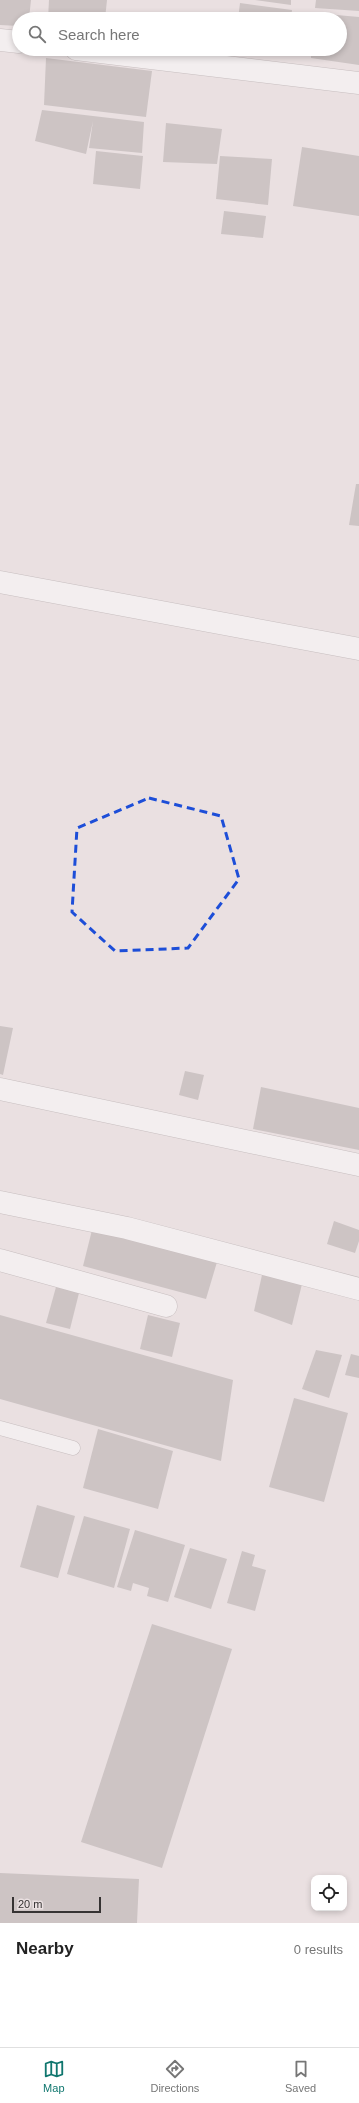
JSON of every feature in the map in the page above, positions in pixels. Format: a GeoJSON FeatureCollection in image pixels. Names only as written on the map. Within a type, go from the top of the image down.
{"type":"FeatureCollection","features":[{"type":"Feature","properties":{"kind":"street"},"geometry":{"type":"LineString","coordinates":[[0,40],[12,41]]}},
{"type":"Feature","properties":{"kind":"street"},"geometry":{"type":"LineString","coordinates":[[136,56],[359,82]]}},
{"type":"Feature","properties":{"kind":"street"},"geometry":{"type":"LineString","coordinates":[[0,582],[359,649]]}},
{"type":"Feature","properties":{"kind":"street"},"geometry":{"type":"LineString","coordinates":[[0,1089],[359,1165]]}},
{"type":"Feature","properties":{"kind":"street"},"geometry":{"type":"LineString","coordinates":[[0,1202],[127,1228],[359,1289]]}},
{"type":"Feature","properties":{"kind":"street"},"geometry":{"type":"LineString","coordinates":[[0,1260],[166,1306]]}},
{"type":"Feature","properties":{"kind":"lane"},"geometry":{"type":"LineString","coordinates":[[0,1428],[73,1448]]}},
{"type":"Feature","properties":{"kind":"highlighted area"},"geometry":{"type":"Polygon","coordinates":[[[149,798],[221,816],[239,879],[188,948],[115,951],[72,912],[77,828],[149,798]]]}},
{"type":"Feature","properties":{"kind":"building"},"geometry":{"type":"Polygon","coordinates":[[[0,0],[31,0],[30,12],[12,12],[12,26],[0,25],[0,0]]]}},
{"type":"Feature","properties":{"kind":"building"},"geometry":{"type":"Polygon","coordinates":[[[49,0],[107,0],[106,12],[48,12],[49,0]]]}},
{"type":"Feature","properties":{"kind":"building"},"geometry":{"type":"Polygon","coordinates":[[[255,0],[291,0],[291,5],[255,0]]]}},
{"type":"Feature","properties":{"kind":"building"},"geometry":{"type":"Polygon","coordinates":[[[316,0],[359,0],[359,11],[315,8],[316,0]]]}},
{"type":"Feature","properties":{"kind":"building"},"geometry":{"type":"Polygon","coordinates":[[[240,3],[292,10],[292,12],[239,12],[240,3]]]}},
{"type":"Feature","properties":{"kind":"building"},"geometry":{"type":"Polygon","coordinates":[[[347,16],[359,17],[359,65],[311,58],[311,56],[347,56],[347,16]]]}},
{"type":"Feature","properties":{"kind":"building"},"geometry":{"type":"Polygon","coordinates":[[[46,58],[152,71],[146,117],[44,105],[46,58]]]}},
{"type":"Feature","properties":{"kind":"building"},"geometry":{"type":"Polygon","coordinates":[[[42,110],[144,122],[142,153],[89,148],[93,121],[86,154],[35,141],[42,110]]]}},
{"type":"Feature","properties":{"kind":"building"},"geometry":{"type":"Polygon","coordinates":[[[166,123],[222,129],[217,164],[163,162],[166,123]]]}},
{"type":"Feature","properties":{"kind":"building"},"geometry":{"type":"Polygon","coordinates":[[[302,147],[359,156],[359,216],[293,206],[302,147]]]}},
{"type":"Feature","properties":{"kind":"building"},"geometry":{"type":"Polygon","coordinates":[[[96,151],[143,156],[140,189],[93,184],[96,151]]]}},
{"type":"Feature","properties":{"kind":"building"},"geometry":{"type":"Polygon","coordinates":[[[220,156],[272,159],[268,205],[216,199],[220,156]]]}},
{"type":"Feature","properties":{"kind":"building"},"geometry":{"type":"Polygon","coordinates":[[[224,211],[266,216],[263,238],[221,234],[224,211]]]}},
{"type":"Feature","properties":{"kind":"building"},"geometry":{"type":"Polygon","coordinates":[[[356,484],[359,484],[359,526],[349,525],[356,484]]]}},
{"type":"Feature","properties":{"kind":"building"},"geometry":{"type":"Polygon","coordinates":[[[0,1026],[13,1028],[3,1075],[0,1074],[0,1026]]]}},
{"type":"Feature","properties":{"kind":"building"},"geometry":{"type":"Polygon","coordinates":[[[185,1071],[204,1075],[198,1100],[179,1095],[185,1071]]]}},
{"type":"Feature","properties":{"kind":"building"},"geometry":{"type":"Polygon","coordinates":[[[261,1087],[359,1108],[359,1150],[253,1129],[261,1087]]]}},
{"type":"Feature","properties":{"kind":"building"},"geometry":{"type":"Polygon","coordinates":[[[334,1221],[359,1230],[359,1241],[355,1253],[327,1244],[334,1221]]]}},
{"type":"Feature","properties":{"kind":"building"},"geometry":{"type":"Polygon","coordinates":[[[92,1230],[217,1262],[206,1299],[83,1266],[92,1230]]]}},
{"type":"Feature","properties":{"kind":"building"},"geometry":{"type":"Polygon","coordinates":[[[262,1275],[302,1284],[292,1325],[254,1311],[262,1275]]]}},
{"type":"Feature","properties":{"kind":"building"},"geometry":{"type":"Polygon","coordinates":[[[56,1287],[79,1293],[70,1329],[46,1323],[56,1287]]]}},
{"type":"Feature","properties":{"kind":"building"},"geometry":{"type":"Polygon","coordinates":[[[0,1315],[233,1380],[221,1461],[0,1399],[0,1315]]]}},
{"type":"Feature","properties":{"kind":"building"},"geometry":{"type":"Polygon","coordinates":[[[148,1315],[180,1323],[172,1357],[140,1349],[148,1315]]]}},
{"type":"Feature","properties":{"kind":"building"},"geometry":{"type":"Polygon","coordinates":[[[316,1350],[342,1355],[329,1398],[302,1389],[316,1350]]]}},
{"type":"Feature","properties":{"kind":"building"},"geometry":{"type":"Polygon","coordinates":[[[351,1354],[359,1356],[359,1378],[345,1375],[351,1354]]]}},
{"type":"Feature","properties":{"kind":"building"},"geometry":{"type":"Polygon","coordinates":[[[294,1398],[348,1413],[324,1502],[269,1487],[294,1398]]]}},
{"type":"Feature","properties":{"kind":"building"},"geometry":{"type":"Polygon","coordinates":[[[98,1429],[173,1451],[158,1509],[83,1488],[98,1429]]]}},
{"type":"Feature","properties":{"kind":"building"},"geometry":{"type":"Polygon","coordinates":[[[37,1505],[75,1516],[58,1578],[20,1567],[37,1505]]]}},
{"type":"Feature","properties":{"kind":"building"},"geometry":{"type":"Polygon","coordinates":[[[84,1516],[130,1529],[114,1588],[67,1574],[84,1516]]]}},
{"type":"Feature","properties":{"kind":"building"},"geometry":{"type":"Polygon","coordinates":[[[135,1530],[185,1545],[168,1602],[147,1596],[149,1588],[133,1583],[131,1591],[117,1587],[135,1530]]]}},
{"type":"Feature","properties":{"kind":"building"},"geometry":{"type":"Polygon","coordinates":[[[190,1548],[227,1559],[211,1609],[174,1597],[190,1548]]]}},
{"type":"Feature","properties":{"kind":"building"},"geometry":{"type":"Polygon","coordinates":[[[242,1551],[255,1555],[252,1566],[266,1570],[255,1611],[227,1603],[242,1551]]]}},
{"type":"Feature","properties":{"kind":"building"},"geometry":{"type":"Polygon","coordinates":[[[152,1624],[232,1649],[162,1868],[81,1842],[152,1624]]]}},
{"type":"Feature","properties":{"kind":"building"},"geometry":{"type":"Polygon","coordinates":[[[0,1873],[139,1879],[137,1923],[0,1923],[0,1873]]]}}]}
